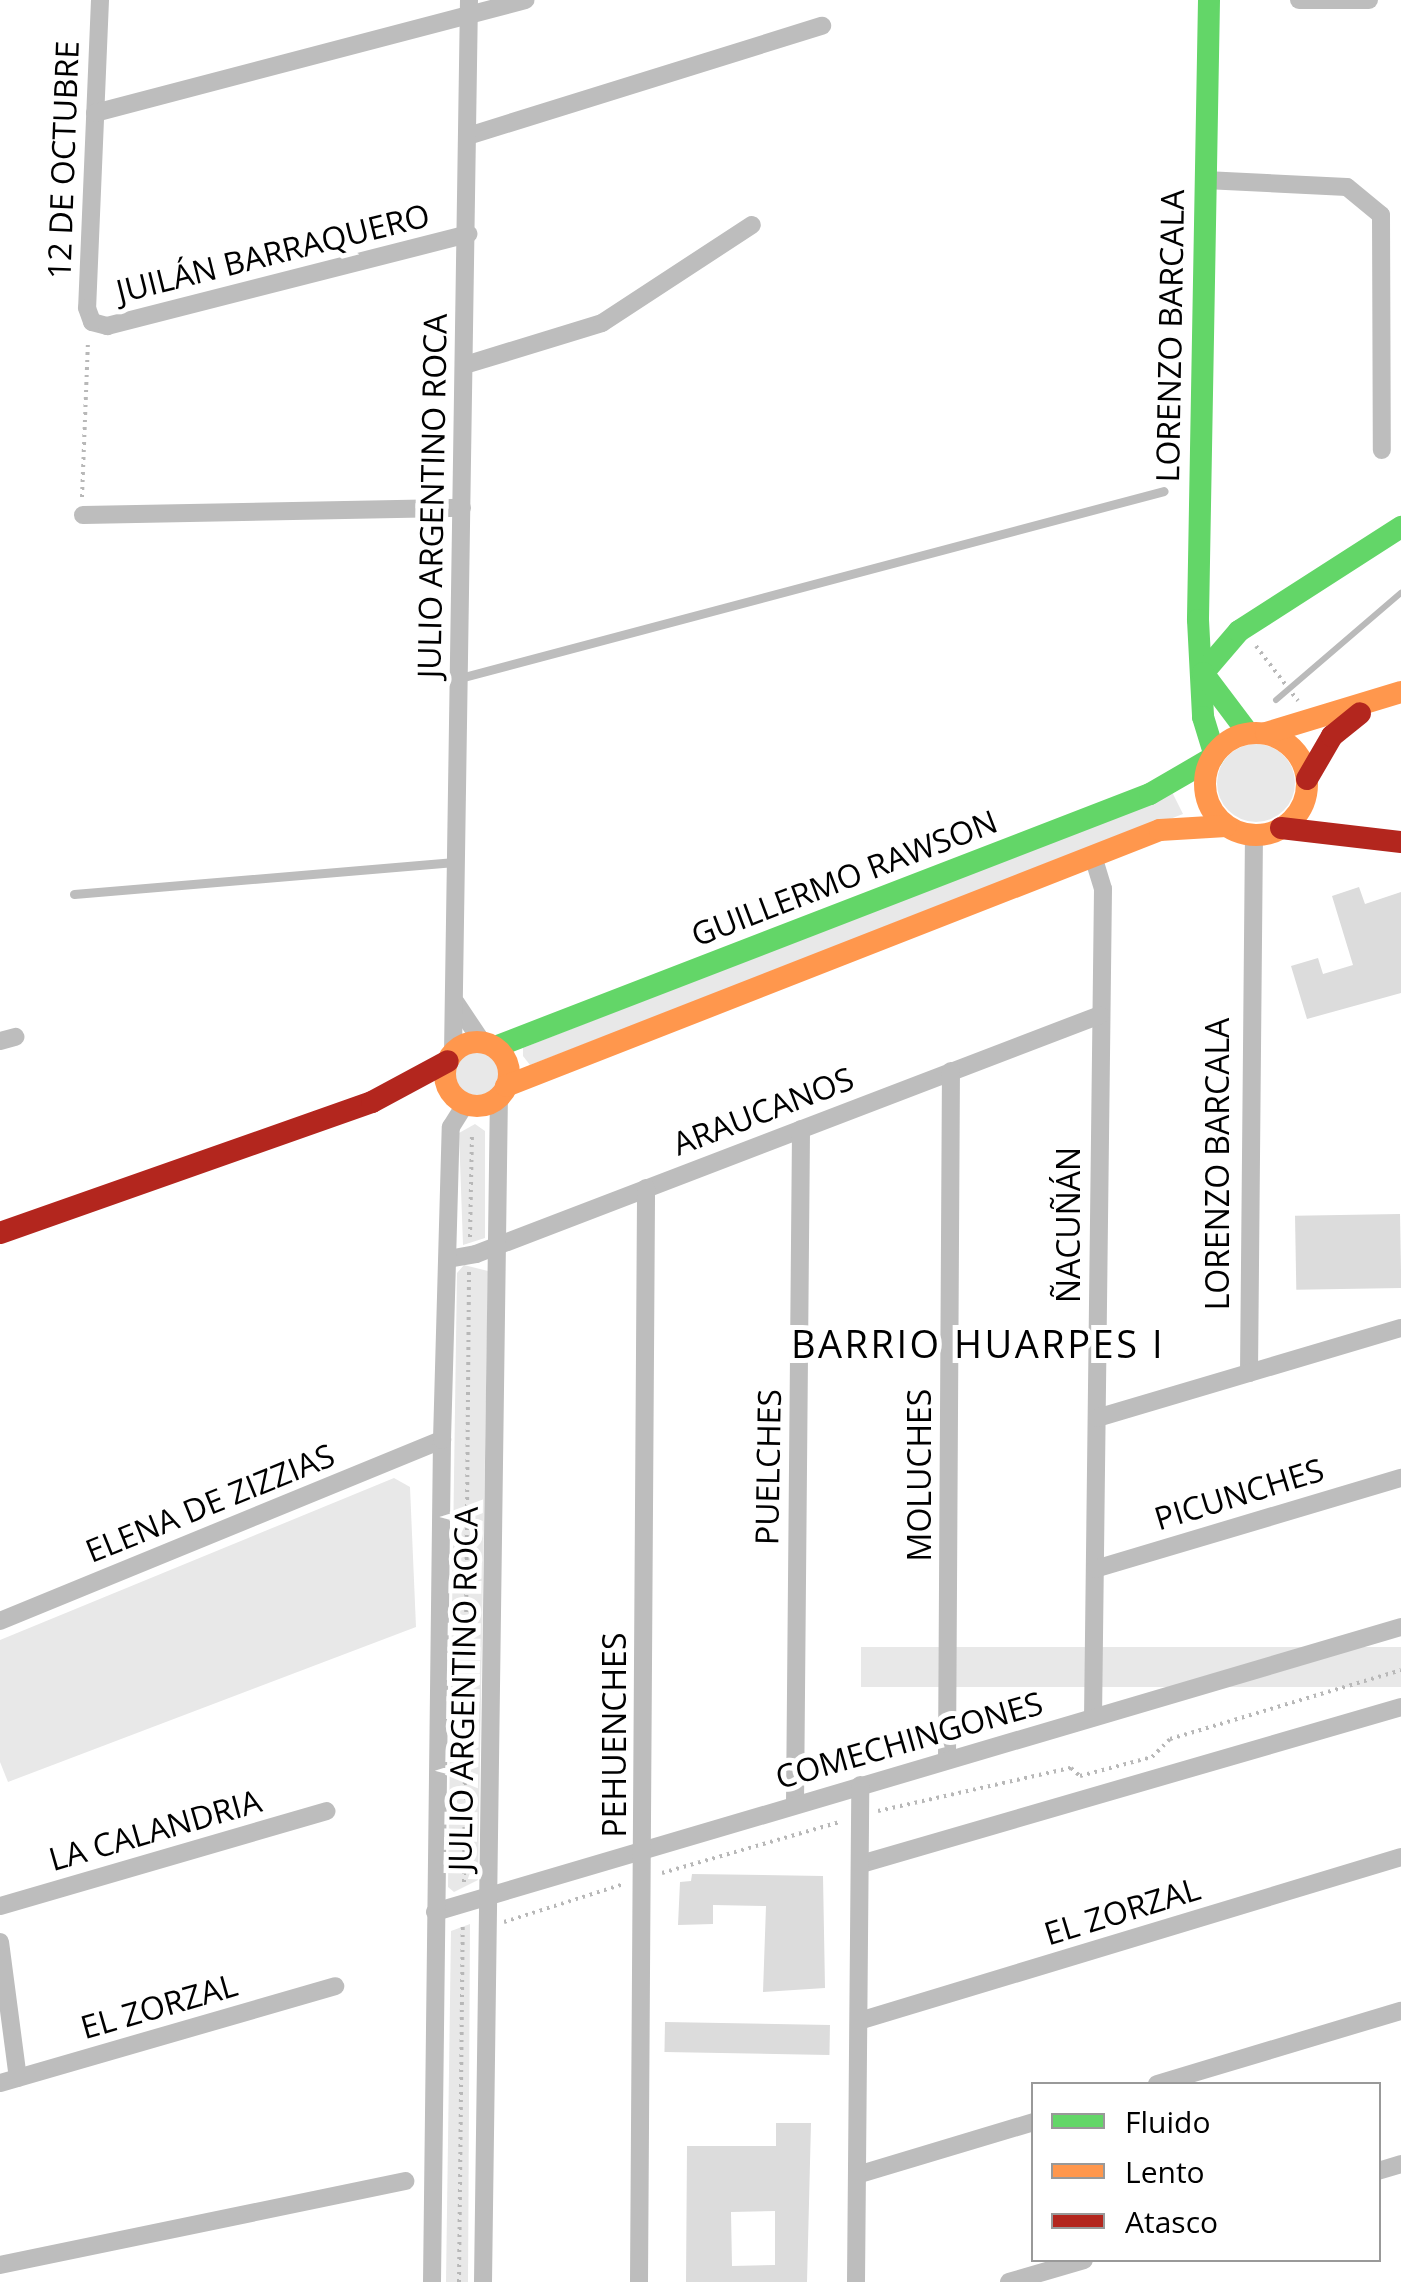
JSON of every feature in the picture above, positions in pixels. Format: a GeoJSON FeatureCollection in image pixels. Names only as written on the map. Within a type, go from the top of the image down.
{"type":"FeatureCollection","features":[{"type":"Feature","properties":{"kind":"main road","name":"LORENZO BARCALA"},"geometry":{"type":"LineString","coordinates":[[1209,0],[1198,620],[1204,673],[1203,716],[1213,756]]}},
{"type":"Feature","properties":{"kind":"main road"},"geometry":{"type":"LineString","coordinates":[[1204,673],[1238,632],[1401,527]]}},
{"type":"Feature","properties":{"kind":"main road","name":"LORENZO BARCALA"},"geometry":{"type":"LineString","coordinates":[[1204,673],[1257,733]]}},
{"type":"Feature","properties":{"kind":"main road"},"geometry":{"type":"LineString","coordinates":[[1226,826],[1205,790],[1213,756],[1257,733],[1401,692]]}},
{"type":"Feature","properties":{"kind":"main road"},"geometry":{"type":"LineString","coordinates":[[1282,828],[1300,810],[1308,779],[1332,736],[1376,701]]}},
{"type":"Feature","properties":{"kind":"main road"},"geometry":{"type":"LineString","coordinates":[[1257,733],[1296,750],[1308,779]]}},
{"type":"Feature","properties":{"kind":"main road","name":"GUILLERMO RAWSON"},"geometry":{"type":"LineString","coordinates":[[488,1045],[1150,794],[1213,756]]}},
{"type":"Feature","properties":{"kind":"main road"},"geometry":{"type":"LineString","coordinates":[[448,1087],[466,1104],[484,1105],[503,1091],[1173,826],[1226,826],[1254,835],[1282,828],[1401,842]]}},
{"type":"Feature","properties":{"kind":"main road"},"geometry":{"type":"LineString","coordinates":[[372,1102],[450,1057],[488,1045],[506,1061],[503,1091]]}},
{"type":"Feature","properties":{"kind":"main road"},"geometry":{"type":"LineString","coordinates":[[448,1087],[450,1057]]}},
{"type":"Feature","properties":{"kind":"main road"},"geometry":{"type":"LineString","coordinates":[[0,1234],[372,1102],[448,1087]]}},
{"type":"Feature","properties":{"kind":"street","name":"12 DE OCTUBRE"},"geometry":{"type":"LineString","coordinates":[[92,322],[87,308],[100,0]]}},
{"type":"Feature","properties":{"kind":"street"},"geometry":{"type":"LineString","coordinates":[[95,112],[469,7],[525,0]]}},
{"type":"Feature","properties":{"kind":"street"},"geometry":{"type":"LineString","coordinates":[[1299,0],[1369,0]]}},
{"type":"Feature","properties":{"kind":"street","name":"JULIO ARGENTINO ROCA"},"geometry":{"type":"LineString","coordinates":[[450,1057],[468,234],[469,7]]}},
{"type":"Feature","properties":{"kind":"street"},"geometry":{"type":"LineString","coordinates":[[468,136],[822,26]]}},
{"type":"Feature","properties":{"kind":"street"},"geometry":{"type":"LineString","coordinates":[[1205,180],[1347,188],[1381,215],[1382,450]]}},
{"type":"Feature","properties":{"kind":"street"},"geometry":{"type":"LineString","coordinates":[[465,365],[602,323],[752,224]]}},
{"type":"Feature","properties":{"kind":"street","name":"JUILÁN BARRAQUERO"},"geometry":{"type":"LineString","coordinates":[[92,322],[107,326],[468,234]]}},
{"type":"Feature","properties":{"kind":"street"},"geometry":{"type":"LineString","coordinates":[[83,514],[462,508]]}},
{"type":"Feature","properties":{"kind":"street","name":"LORENZO BARCALA"},"geometry":{"type":"LineString","coordinates":[[1249,1373],[1254,835]]}},
{"type":"Feature","properties":{"kind":"street","name":"ÑACUÑÁN"},"geometry":{"type":"LineString","coordinates":[[1093,856],[1103,889],[1093,1717]]}},
{"type":"Feature","properties":{"kind":"street"},"geometry":{"type":"LineString","coordinates":[[452,993],[465,1025],[488,1045]]}},
{"type":"Feature","properties":{"kind":"street","name":"ARAUCANOS"},"geometry":{"type":"LineString","coordinates":[[448,1259],[469,1256],[1100,1014]]}},
{"type":"Feature","properties":{"kind":"street","name":"MOLUCHES"},"geometry":{"type":"LineString","coordinates":[[947,1760],[951,1072]]}},
{"type":"Feature","properties":{"kind":"street","name":"JULIO ARGENTINO ROCA"},"geometry":{"type":"LineString","coordinates":[[483,2282],[503,1091]]}},
{"type":"Feature","properties":{"kind":"street","name":"JULIO ARGENTINO ROCA"},"geometry":{"type":"LineString","coordinates":[[432,2282],[442,1440],[451,1127],[466,1104]]}},
{"type":"Feature","properties":{"kind":"street","name":"PUELCHES"},"geometry":{"type":"LineString","coordinates":[[795,1805],[801,1129]]}},
{"type":"Feature","properties":{"kind":"street","name":"PEHUENCHES"},"geometry":{"type":"LineString","coordinates":[[639,2282],[646,1188]]}},
{"type":"Feature","properties":{"kind":"street"},"geometry":{"type":"LineString","coordinates":[[1096,1418],[1401,1328]]}},
{"type":"Feature","properties":{"kind":"street","name":"ELENA DE ZIZZIAS"},"geometry":{"type":"LineString","coordinates":[[0,1621],[442,1440]]}},
{"type":"Feature","properties":{"kind":"street","name":"PICUNCHES"},"geometry":{"type":"LineString","coordinates":[[1094,1568],[1401,1478]]}},
{"type":"Feature","properties":{"kind":"street","name":"COMECHINGONES"},"geometry":{"type":"LineString","coordinates":[[435,1912],[1401,1626]]}},
{"type":"Feature","properties":{"kind":"street"},"geometry":{"type":"LineString","coordinates":[[861,1864],[1401,1708]]}},
{"type":"Feature","properties":{"kind":"street"},"geometry":{"type":"LineString","coordinates":[[856,2282],[860,1785]]}},
{"type":"Feature","properties":{"kind":"street","name":"LA CALANDRIA"},"geometry":{"type":"LineString","coordinates":[[0,1906],[326,1811]]}},
{"type":"Feature","properties":{"kind":"street","name":"EL ZORZAL"},"geometry":{"type":"LineString","coordinates":[[860,2021],[1401,1857]]}},
{"type":"Feature","properties":{"kind":"street"},"geometry":{"type":"LineString","coordinates":[[0,1942],[9,2080]]}},
{"type":"Feature","properties":{"kind":"street","name":"EL ZORZAL"},"geometry":{"type":"LineString","coordinates":[[9,2080],[335,1986]]}},
{"type":"Feature","properties":{"kind":"street"},"geometry":{"type":"LineString","coordinates":[[1164,2082],[1401,2011]]}},
{"type":"Feature","properties":{"kind":"street"},"geometry":{"type":"LineString","coordinates":[[857,2175],[1031,2123]]}},
{"type":"Feature","properties":{"kind":"street"},"geometry":{"type":"LineString","coordinates":[[0,2265],[404,2181]]}},
{"type":"Feature","properties":{"kind":"street"},"geometry":{"type":"LineString","coordinates":[[1009,2282],[1077,2262]]}},
{"type":"Feature","properties":{"kind":"lane"},"geometry":{"type":"LineString","coordinates":[[457,678],[1164,490]]}},
{"type":"Feature","properties":{"kind":"lane"},"geometry":{"type":"LineString","coordinates":[[74,894],[455,862]]}},
{"type":"Feature","properties":{"kind":"path"},"geometry":{"type":"LineString","coordinates":[[83,514],[84,356],[92,322]]}},
{"type":"Feature","properties":{"kind":"path"},"geometry":{"type":"LineString","coordinates":[[1283,687],[1296,699]]}},
{"type":"Feature","properties":{"kind":"path"},"geometry":{"type":"LineString","coordinates":[[456,1136],[489,1130]]}},
{"type":"Feature","properties":{"kind":"path"},"geometry":{"type":"LineString","coordinates":[[459,2282],[472,1133]]}},
{"type":"Feature","properties":{"kind":"path"},"geometry":{"type":"LineString","coordinates":[[449,1944],[644,1878],[860,1816],[1070,1768],[1080,1776],[1152,1757],[1170,1739],[1401,1670]]}},
{"type":"Feature","properties":{"kind":"shaded area"},"geometry":{"type":"Polygon","coordinates":[[[1248,744],[1264,744],[1289,761],[1295,783],[1289,805],[1278,816],[1264,822],[1248,822],[1223,805],[1217,791],[1217,775],[1234,750],[1248,744]]]}},
{"type":"Feature","properties":{"kind":"shaded area"},"geometry":{"type":"Polygon","coordinates":[[[1172,792],[1183,814],[530,1065],[523,1056],[523,1048],[1172,792]]]}},
{"type":"Feature","properties":{"kind":"shaded area"},"geometry":{"type":"Polygon","coordinates":[[[477,1050],[493,1057],[500,1073],[493,1089],[477,1096],[461,1089],[454,1073],[461,1057],[477,1050]]]}},
{"type":"Feature","properties":{"kind":"shaded area"},"geometry":{"type":"Polygon","coordinates":[[[475,1124],[485,1131],[485,1238],[463,1245],[459,1133],[475,1124]]]}},
{"type":"Feature","properties":{"kind":"shaded area"},"geometry":{"type":"Polygon","coordinates":[[[464,1265],[488,1271],[478,1880],[454,1892],[448,1887],[457,1273],[464,1265]]]}},
{"type":"Feature","properties":{"kind":"shaded area"},"geometry":{"type":"Polygon","coordinates":[[[394,1478],[410,1487],[416,1627],[8,1782],[0,1762],[0,1640],[394,1478]]]}},
{"type":"Feature","properties":{"kind":"shaded area"},"geometry":{"type":"Polygon","coordinates":[[[861,1647],[1401,1647],[1401,1687],[861,1687],[861,1647]]]}},
{"type":"Feature","properties":{"kind":"shaded area"},"geometry":{"type":"Polygon","coordinates":[[[470,1924],[468,2282],[446,2282],[451,1931],[470,1924]]]}},
{"type":"Feature","properties":{"kind":"building"},"geometry":{"type":"Polygon","coordinates":[[[1359,887],[1365,904],[1401,892],[1401,993],[1307,1019],[1291,966],[1318,958],[1323,974],[1353,965],[1332,896],[1359,887]]]}},
{"type":"Feature","properties":{"kind":"building"},"geometry":{"type":"Polygon","coordinates":[[[1400,1214],[1401,1288],[1296,1290],[1295,1216],[1400,1214]]]}},
{"type":"Feature","properties":{"kind":"building"},"geometry":{"type":"Polygon","coordinates":[[[692,1874],[823,1876],[825,1988],[763,1992],[766,1906],[713,1905],[713,1924],[678,1925],[680,1882],[691,1881],[692,1874]]]}},
{"type":"Feature","properties":{"kind":"building"},"geometry":{"type":"Polygon","coordinates":[[[665,2022],[830,2025],[829,2055],[664,2052],[665,2022]]]}},
{"type":"Feature","properties":{"kind":"building"},"geometry":{"type":"Polygon","coordinates":[[[776,2123],[811,2123],[807,2282],[686,2282],[687,2146],[776,2146],[776,2123]],[[775,2211],[731,2212],[732,2266],[775,2265],[775,2211]]]}},
{"type":"Feature","properties":{"kind":"waterway"},"geometry":{"type":"LineString","coordinates":[[1276,700],[1401,593]]}},
{"type":"Feature","properties":{"kind":"traffic: fast"},"geometry":{"type":"LineString","coordinates":[[1209,0],[1198,620],[1203,717],[1214,754]]}},
{"type":"Feature","properties":{"kind":"traffic: fast"},"geometry":{"type":"LineString","coordinates":[[1203,673],[1239,631],[1401,527]]}},
{"type":"Feature","properties":{"kind":"traffic: fast"},"geometry":{"type":"LineString","coordinates":[[1203,673],[1248,733]]}},
{"type":"Feature","properties":{"kind":"traffic: fast"},"geometry":{"type":"LineString","coordinates":[[495,1047],[1150,794],[1212,758]]}},
{"type":"Feature","properties":{"kind":"traffic: slow"},"geometry":{"type":"LineString","coordinates":[[1266,733],[1401,692]]}},
{"type":"Feature","properties":{"kind":"traffic: slow"},"geometry":{"type":"LineString","coordinates":[[1256,733],[1276,737],[1292,748],[1303,764],[1307,784],[1303,804],[1292,820],[1276,831],[1256,835],[1236,831],[1220,820],[1209,804],[1205,784],[1209,764],[1220,748],[1236,737],[1256,733]]}},
{"type":"Feature","properties":{"kind":"traffic: slow"},"geometry":{"type":"LineString","coordinates":[[506,1086],[1160,830],[1226,826]]}},
{"type":"Feature","properties":{"kind":"traffic: slow"},"geometry":{"type":"LineString","coordinates":[[477,1042],[499,1052],[509,1074],[499,1096],[477,1106],[455,1096],[445,1074],[455,1052],[477,1042]]}},
{"type":"Feature","properties":{"kind":"traffic: jam"},"geometry":{"type":"LineString","coordinates":[[1307,779],[1332,736],[1360,713]]}},
{"type":"Feature","properties":{"kind":"traffic: jam"},"geometry":{"type":"LineString","coordinates":[[1281,828],[1401,842]]}},
{"type":"Feature","properties":{"kind":"traffic: jam"},"geometry":{"type":"LineString","coordinates":[[0,1233],[372,1102],[448,1061]]}},
{"type":"Feature","properties":{"kind":"district","name":"BARRIO HUARPES I"},"geometry":{"type":"Point","coordinates":[978,1344]}}]}
